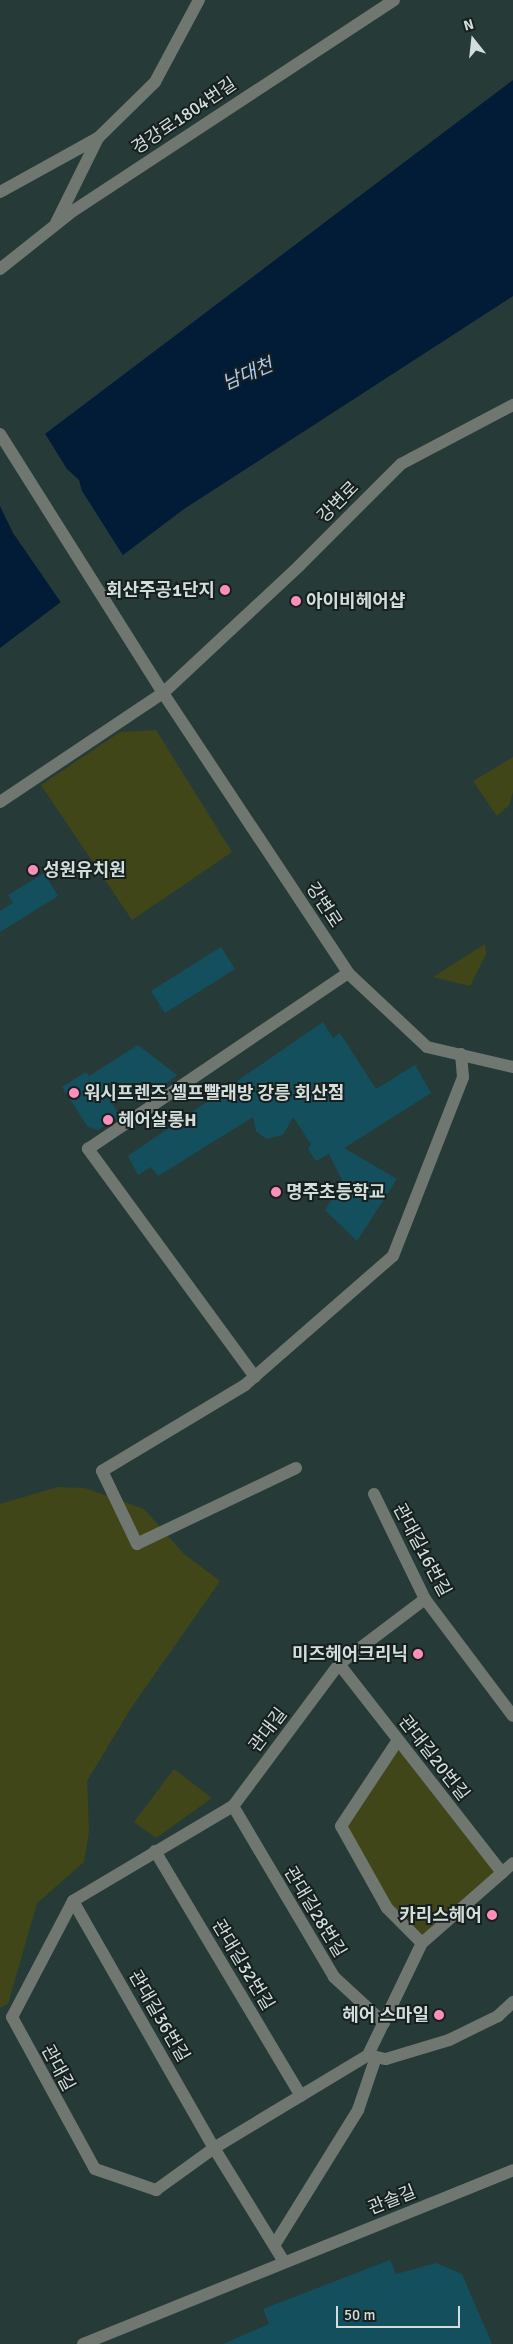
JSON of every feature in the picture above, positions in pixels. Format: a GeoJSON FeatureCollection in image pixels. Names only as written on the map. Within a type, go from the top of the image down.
{"type":"FeatureCollection","features":[{"type":"Feature","properties":{"kind":"street"},"geometry":{"type":"LineString","coordinates":[[0,192],[98,138],[155,82],[199,0]]}},
{"type":"Feature","properties":{"kind":"street","name":"경강로1804번길"},"geometry":{"type":"LineString","coordinates":[[0,269],[54,226],[394,0]]}},
{"type":"Feature","properties":{"kind":"street"},"geometry":{"type":"LineString","coordinates":[[54,226],[98,138]]}},
{"type":"Feature","properties":{"kind":"street","name":"강변로"},"geometry":{"type":"LineString","coordinates":[[0,802],[163,693],[299,566],[400,464],[513,405]]}},
{"type":"Feature","properties":{"kind":"street","name":"강변로"},"geometry":{"type":"LineString","coordinates":[[0,434],[149,667],[163,693],[348,973],[427,1047],[513,1067]]}},
{"type":"Feature","properties":{"kind":"street"},"geometry":{"type":"LineString","coordinates":[[255,1377],[88,1149],[348,973]]}},
{"type":"Feature","properties":{"kind":"street"},"geometry":{"type":"LineString","coordinates":[[296,1468],[137,1544],[102,1472],[255,1377],[393,1256],[463,1077],[461,1054]]}},
{"type":"Feature","properties":{"kind":"street","name":"관대길16번길"},"geometry":{"type":"LineString","coordinates":[[374,1494],[425,1599],[513,1716]]}},
{"type":"Feature","properties":{"kind":"street","name":"관대길"},"geometry":{"type":"LineString","coordinates":[[372,2056],[214,2148],[156,2190],[95,2169],[42,2077],[12,2017],[73,1901],[233,1806],[339,1664],[425,1599]]}},
{"type":"Feature","properties":{"kind":"street","name":"관대길20번길"},"geometry":{"type":"LineString","coordinates":[[339,1664],[502,1873]]}},
{"type":"Feature","properties":{"kind":"street"},"geometry":{"type":"LineString","coordinates":[[398,1740],[341,1826],[387,1908],[422,1943]]}},
{"type":"Feature","properties":{"kind":"street","name":"관대길28번길"},"geometry":{"type":"LineString","coordinates":[[233,1806],[334,1977],[384,2023]]}},
{"type":"Feature","properties":{"kind":"street","name":"관대길32번길"},"geometry":{"type":"LineString","coordinates":[[156,1852],[301,2096]]}},
{"type":"Feature","properties":{"kind":"street"},"geometry":{"type":"LineString","coordinates":[[275,2244],[358,2110],[372,2056],[384,2023],[422,1943],[513,1863]]}},
{"type":"Feature","properties":{"kind":"street","name":"관대길36번길"},"geometry":{"type":"LineString","coordinates":[[73,1901],[214,2148]]}},
{"type":"Feature","properties":{"kind":"street"},"geometry":{"type":"LineString","coordinates":[[372,2056],[386,2059],[449,2040],[498,2016],[513,2002]]}},
{"type":"Feature","properties":{"kind":"street"},"geometry":{"type":"LineString","coordinates":[[214,2148],[275,2244],[284,2262]]}},
{"type":"Feature","properties":{"kind":"street","name":"관솔길"},"geometry":{"type":"LineString","coordinates":[[83,2344],[513,2170]]}},
{"type":"Feature","properties":{"kind":"green space"},"geometry":{"type":"Polygon","coordinates":[[[156,730],[232,852],[132,920],[41,785],[120,732],[156,730]]]}},
{"type":"Feature","properties":{"kind":"green space"},"geometry":{"type":"Polygon","coordinates":[[[513,757],[513,792],[509,805],[497,816],[473,781],[513,757]]]}},
{"type":"Feature","properties":{"kind":"green space"},"geometry":{"type":"Polygon","coordinates":[[[485,944],[486,954],[470,986],[433,977],[485,944]]]}},
{"type":"Feature","properties":{"kind":"green space"},"geometry":{"type":"Polygon","coordinates":[[[58,1487],[85,1488],[144,1509],[184,1554],[220,1581],[131,1708],[87,1781],[89,1831],[84,1862],[37,1903],[8,2004],[0,2008],[0,1504],[58,1487]]]}},
{"type":"Feature","properties":{"kind":"green space"},"geometry":{"type":"Polygon","coordinates":[[[398,1740],[502,1873],[422,1943],[387,1908],[341,1826],[398,1740]]]}},
{"type":"Feature","properties":{"kind":"green space"},"geometry":{"type":"Polygon","coordinates":[[[174,1769],[212,1798],[156,1838],[134,1822],[174,1769]]]}},
{"type":"Feature","properties":{"kind":"water","name":"남대천"},"geometry":{"type":"Polygon","coordinates":[[[513,80],[513,296],[184,509],[0,648],[0,468],[513,80]]]}},
{"type":"Feature","properties":{"kind":"pier"},"geometry":{"type":"Polygon","coordinates":[[[44,432],[67,469],[79,480],[82,491],[124,557],[62,604],[13,533],[0,506],[0,465],[44,432]]]}},
{"type":"Feature","properties":{"kind":"building"},"geometry":{"type":"Polygon","coordinates":[[[44,873],[58,896],[0,932],[0,911],[13,903],[8,895],[44,873]]]}},
{"type":"Feature","properties":{"kind":"building"},"geometry":{"type":"Polygon","coordinates":[[[221,947],[235,969],[165,1013],[151,991],[221,947]]]}},
{"type":"Feature","properties":{"kind":"building"},"geometry":{"type":"Polygon","coordinates":[[[323,1022],[333,1038],[340,1033],[376,1089],[415,1065],[431,1093],[344,1148],[397,1179],[357,1241],[325,1210],[343,1182],[329,1154],[316,1161],[308,1149],[311,1144],[293,1117],[283,1135],[266,1139],[256,1131],[253,1117],[158,1176],[151,1167],[138,1175],[128,1156],[323,1022]]]}},
{"type":"Feature","properties":{"kind":"building"},"geometry":{"type":"Polygon","coordinates":[[[138,1045],[177,1075],[144,1101],[111,1102],[120,1116],[98,1130],[88,1127],[62,1087],[86,1072],[89,1076],[138,1045]]]}},
{"type":"Feature","properties":{"kind":"building"},"geometry":{"type":"Polygon","coordinates":[[[390,2260],[396,2274],[436,2263],[462,2274],[492,2344],[223,2344],[269,2324],[263,2309],[390,2260]]]}},
{"type":"Feature","properties":{"kind":"place","name":"회산주공1단지"},"geometry":{"type":"Point","coordinates":[225,590]}},
{"type":"Feature","properties":{"kind":"place","name":"아이비헤어샵"},"geometry":{"type":"Point","coordinates":[296,601]}},
{"type":"Feature","properties":{"kind":"place","name":"성원유치원"},"geometry":{"type":"Point","coordinates":[33,870]}},
{"type":"Feature","properties":{"kind":"place","name":"워시프렌즈 셀프빨래방 강릉 회산점"},"geometry":{"type":"Point","coordinates":[74,1093]}},
{"type":"Feature","properties":{"kind":"place","name":"헤어살롱H"},"geometry":{"type":"Point","coordinates":[108,1120]}},
{"type":"Feature","properties":{"kind":"place","name":"명주초등학교"},"geometry":{"type":"Point","coordinates":[276,1192]}},
{"type":"Feature","properties":{"kind":"place","name":"미즈헤어크리닉"},"geometry":{"type":"Point","coordinates":[418,1654]}},
{"type":"Feature","properties":{"kind":"place","name":"카리스헤어"},"geometry":{"type":"Point","coordinates":[492,1915]}},
{"type":"Feature","properties":{"kind":"place","name":"헤어 스마일"},"geometry":{"type":"Point","coordinates":[439,2015]}}]}
